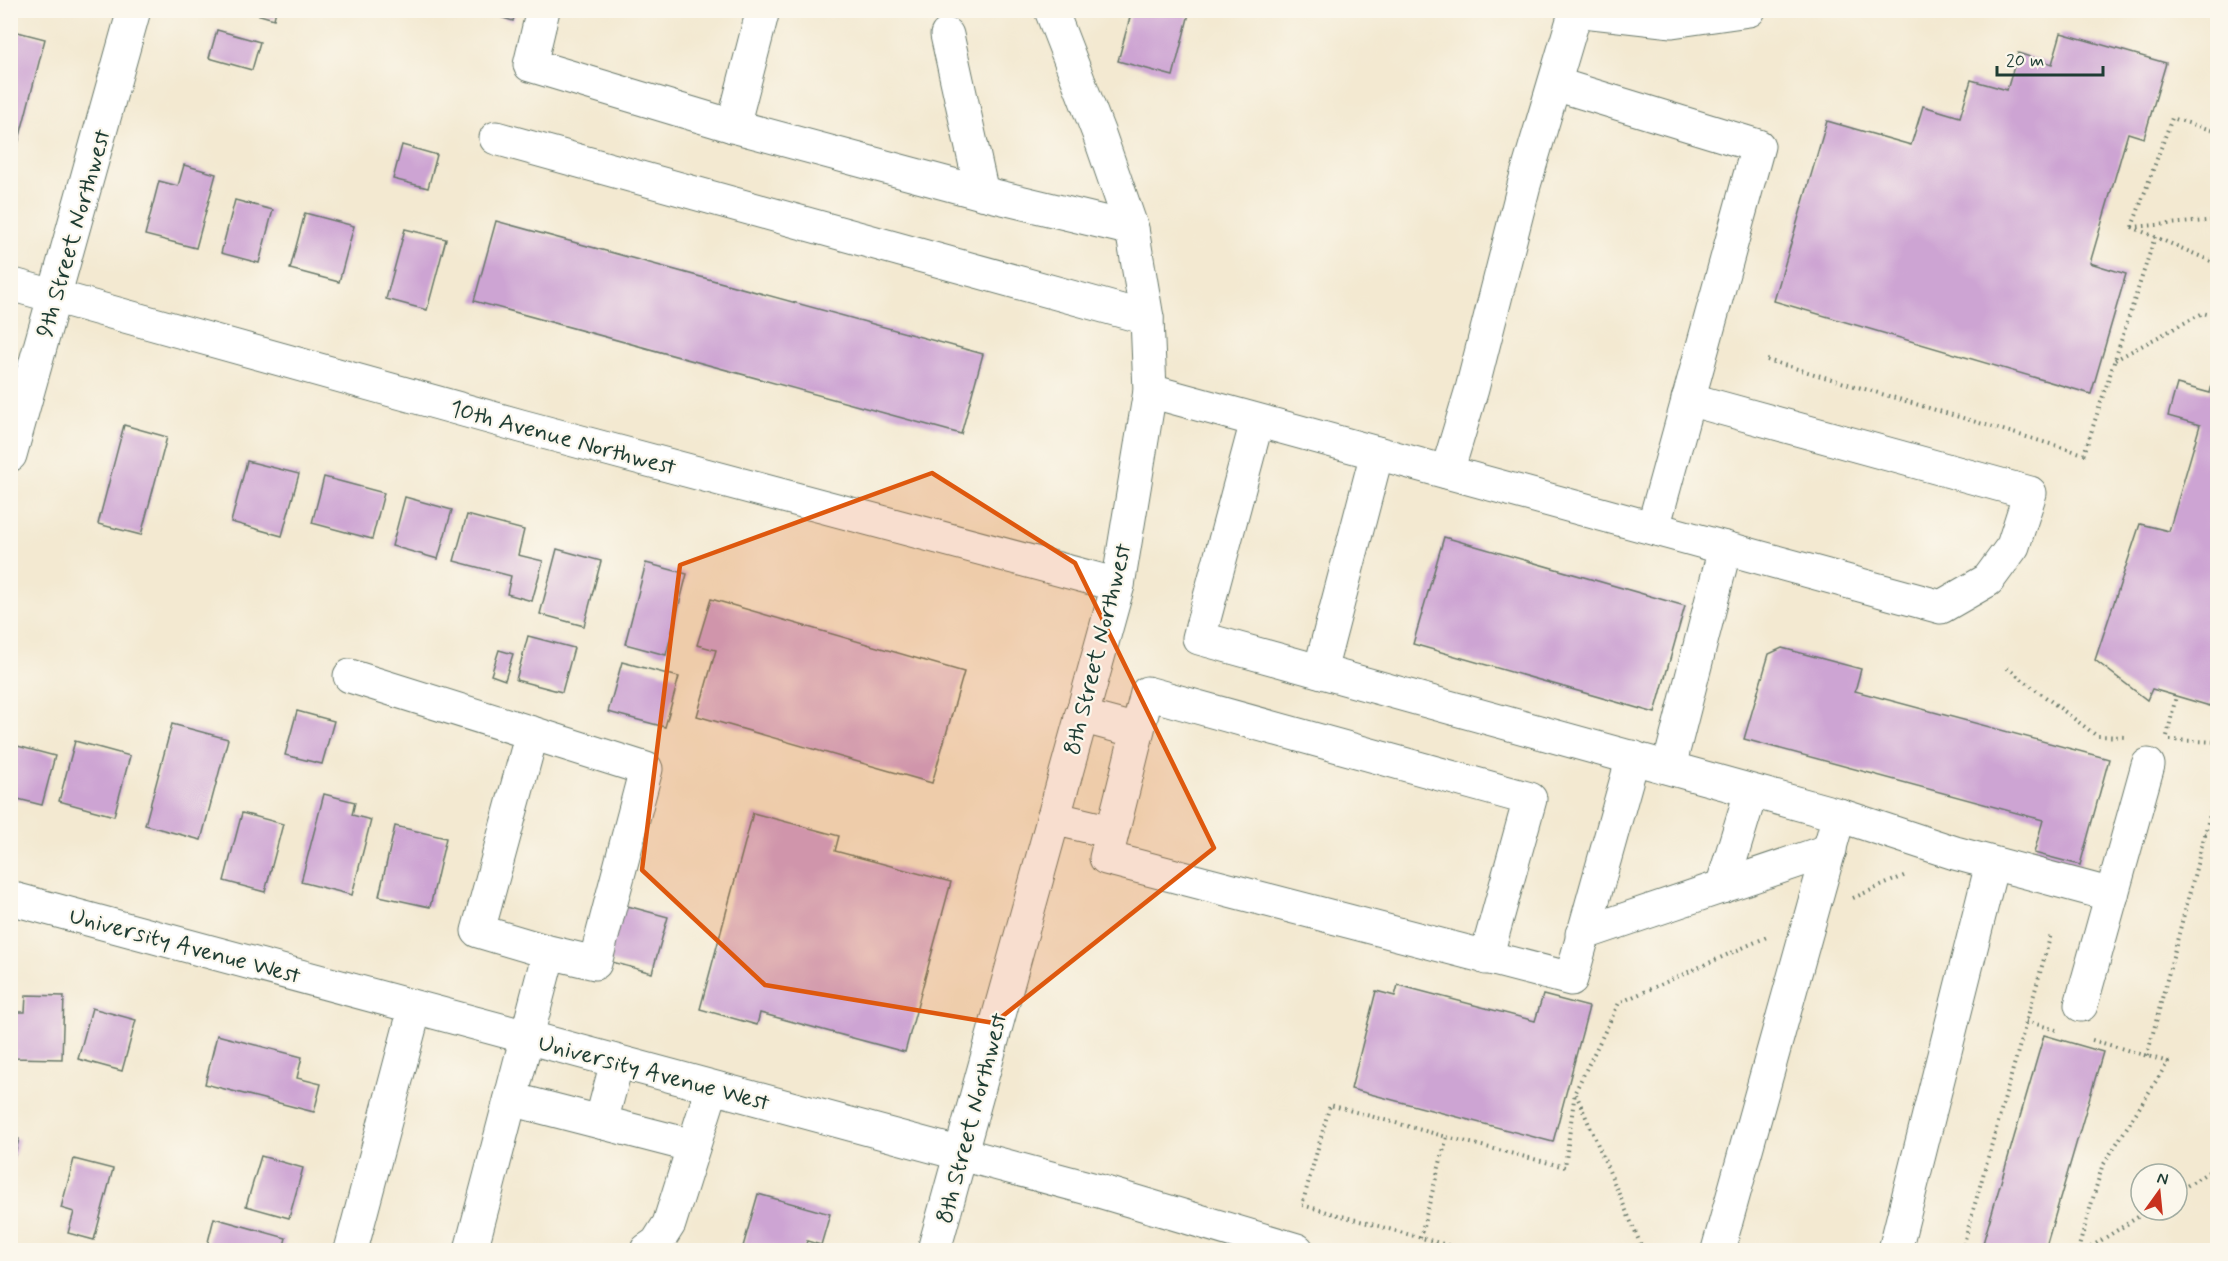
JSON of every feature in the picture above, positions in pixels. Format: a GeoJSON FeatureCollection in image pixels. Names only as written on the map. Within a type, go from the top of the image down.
{"type":"FeatureCollection","features":[{"type":"Feature","properties":{"kind":"street","name":"9th Street Northwest"},"geometry":{"type":"LineString","coordinates":[[10,455],[135,10]]}},
{"type":"Feature","properties":{"kind":"street"},"geometry":{"type":"LineString","coordinates":[[543,10],[530,65],[733,126],[982,193],[1132,229]]}},
{"type":"Feature","properties":{"kind":"street"},"geometry":{"type":"LineString","coordinates":[[733,126],[762,10]]}},
{"type":"Feature","properties":{"kind":"street","name":"8th Street Northwest"},"geometry":{"type":"LineString","coordinates":[[934,1251],[1118,585],[1150,391],[1147,318],[1132,229],[1099,134],[1051,10]]}},
{"type":"Feature","properties":{"kind":"street"},"geometry":{"type":"LineString","coordinates":[[1447,472],[1472,389],[1524,185],[1576,11],[1672,21],[1749,10]]}},
{"type":"Feature","properties":{"kind":"street"},"geometry":{"type":"LineString","coordinates":[[947,35],[982,193]]}},
{"type":"Feature","properties":{"kind":"street"},"geometry":{"type":"LineString","coordinates":[[1555,84],[1758,146],[1653,528]]}},
{"type":"Feature","properties":{"kind":"street"},"geometry":{"type":"LineString","coordinates":[[496,138],[1147,318]]}},
{"type":"Feature","properties":{"kind":"street","name":"10th Avenue Northwest"},"geometry":{"type":"LineString","coordinates":[[10,284],[520,426],[1118,585]]}},
{"type":"Feature","properties":{"kind":"street"},"geometry":{"type":"LineString","coordinates":[[1150,391],[1941,607],[1989,580],[2013,546],[2030,493],[1688,399]]}},
{"type":"Feature","properties":{"kind":"street"},"geometry":{"type":"LineString","coordinates":[[1257,420],[1199,638],[1839,815],[1992,864],[2112,896]]}},
{"type":"Feature","properties":{"kind":"street"},"geometry":{"type":"LineString","coordinates":[[1320,671],[1377,453]]}},
{"type":"Feature","properties":{"kind":"street"},"geometry":{"type":"LineString","coordinates":[[1669,767],[1725,548]]}},
{"type":"Feature","properties":{"kind":"street"},"geometry":{"type":"LineString","coordinates":[[351,676],[532,733],[646,769],[594,963],[478,931],[532,733]]}},
{"type":"Feature","properties":{"kind":"street"},"geometry":{"type":"LineString","coordinates":[[1485,958],[1530,799],[1147,693],[1106,858],[1485,958],[1570,979],[1633,757]]}},
{"type":"Feature","properties":{"kind":"street"},"geometry":{"type":"LineString","coordinates":[[1081,716],[1137,731]]}},
{"type":"Feature","properties":{"kind":"street"},"geometry":{"type":"LineString","coordinates":[[2081,1005],[2112,896],[2140,751]]}},
{"type":"Feature","properties":{"kind":"street"},"geometry":{"type":"LineString","coordinates":[[1722,887],[1751,792]]}},
{"type":"Feature","properties":{"kind":"street"},"geometry":{"type":"LineString","coordinates":[[1718,1251],[1839,815]]}},
{"type":"Feature","properties":{"kind":"street"},"geometry":{"type":"LineString","coordinates":[[1053,818],[1112,832]]}},
{"type":"Feature","properties":{"kind":"street"},"geometry":{"type":"LineString","coordinates":[[1582,934],[1830,850]]}},
{"type":"Feature","properties":{"kind":"street"},"geometry":{"type":"LineString","coordinates":[[1895,1251],[1992,864]]}},
{"type":"Feature","properties":{"kind":"street","name":"University Avenue West"},"geometry":{"type":"LineString","coordinates":[[10,898],[1099,1191],[1297,1251]]}},
{"type":"Feature","properties":{"kind":"street"},"geometry":{"type":"LineString","coordinates":[[471,1251],[549,952]]}},
{"type":"Feature","properties":{"kind":"street"},"geometry":{"type":"LineString","coordinates":[[351,1251],[415,1008]]}},
{"type":"Feature","properties":{"kind":"street"},"geometry":{"type":"LineString","coordinates":[[601,1122],[617,1062]]}},
{"type":"Feature","properties":{"kind":"street"},"geometry":{"type":"LineString","coordinates":[[647,1251],[657,1243],[669,1224],[712,1088]]}},
{"type":"Feature","properties":{"kind":"street"},"geometry":{"type":"LineString","coordinates":[[511,1099],[693,1146]]}},
{"type":"Feature","properties":{"kind":"path"},"geometry":{"type":"LineString","coordinates":[[2132,227],[2172,118],[2217,132]]}},
{"type":"Feature","properties":{"kind":"path"},"geometry":{"type":"LineString","coordinates":[[2132,227],[2217,220]]}},
{"type":"Feature","properties":{"kind":"path"},"geometry":{"type":"LineString","coordinates":[[2132,227],[2217,264]]}},
{"type":"Feature","properties":{"kind":"path"},"geometry":{"type":"LineString","coordinates":[[1767,360],[2084,454],[2155,237]]}},
{"type":"Feature","properties":{"kind":"path"},"geometry":{"type":"LineString","coordinates":[[2115,360],[2203,313],[2217,317]]}},
{"type":"Feature","properties":{"kind":"path"},"geometry":{"type":"LineString","coordinates":[[2007,668],[2097,736],[2140,751]]}},
{"type":"Feature","properties":{"kind":"path"},"geometry":{"type":"LineString","coordinates":[[2176,696],[2167,739],[2217,742]]}},
{"type":"Feature","properties":{"kind":"path"},"geometry":{"type":"LineString","coordinates":[[2147,1056],[2217,784]]}},
{"type":"Feature","properties":{"kind":"path"},"geometry":{"type":"LineString","coordinates":[[2205,834],[2217,828]]}},
{"type":"Feature","properties":{"kind":"path"},"geometry":{"type":"LineString","coordinates":[[1465,1251],[1302,1205],[1330,1105],[1565,1167],[1575,1092],[1619,1004],[1955,853]]}},
{"type":"Feature","properties":{"kind":"path"},"geometry":{"type":"LineString","coordinates":[[1962,1251],[2050,934]]}},
{"type":"Feature","properties":{"kind":"path"},"geometry":{"type":"LineString","coordinates":[[2026,1021],[2059,1031]]}},
{"type":"Feature","properties":{"kind":"path"},"geometry":{"type":"LineString","coordinates":[[2078,1251],[2102,1167],[2168,1062],[2081,1037]]}},
{"type":"Feature","properties":{"kind":"path"},"geometry":{"type":"LineString","coordinates":[[1575,1092],[1643,1251]]}},
{"type":"Feature","properties":{"kind":"path"},"geometry":{"type":"LineString","coordinates":[[1420,1238],[1447,1137]]}},
{"type":"Feature","properties":{"kind":"path"},"geometry":{"type":"LineString","coordinates":[[2189,1184],[2217,1166]]}},
{"type":"Feature","properties":{"kind":"path"},"geometry":{"type":"LineString","coordinates":[[2086,1251],[2131,1222]]}},
{"type":"Feature","properties":{"kind":"highlighted area"},"geometry":{"type":"Polygon","coordinates":[[[932,473],[1075,563],[1214,848],[994,1023],[765,985],[642,870],[680,565],[932,473]]]}},
{"type":"Feature","properties":{"kind":"building"},"geometry":{"type":"Polygon","coordinates":[[[243,10],[276,10],[274,19],[243,10]]]}},
{"type":"Feature","properties":{"kind":"building"},"geometry":{"type":"Polygon","coordinates":[[[478,10],[516,10],[513,21],[478,10]]]}},
{"type":"Feature","properties":{"kind":"building"},"geometry":{"type":"Polygon","coordinates":[[[1132,10],[1190,10],[1173,76],[1118,61],[1132,10]]]}},
{"type":"Feature","properties":{"kind":"building"},"geometry":{"type":"Polygon","coordinates":[[[10,30],[45,39],[11,171],[10,171],[10,30]]]}},
{"type":"Feature","properties":{"kind":"building"},"geometry":{"type":"Polygon","coordinates":[[[217,30],[260,42],[252,70],[209,58],[217,30]]]}},
{"type":"Feature","properties":{"kind":"building"},"geometry":{"type":"Polygon","coordinates":[[[2061,33],[2166,63],[2144,138],[2128,133],[2090,263],[2126,274],[2091,394],[1774,301],[1827,121],[1911,145],[1923,106],[1960,117],[1971,80],[2007,90],[2018,53],[2052,64],[2061,33]]]}},
{"type":"Feature","properties":{"kind":"building"},"geometry":{"type":"Polygon","coordinates":[[[402,145],[437,155],[428,188],[393,179],[402,145]]]}},
{"type":"Feature","properties":{"kind":"building"},"geometry":{"type":"Polygon","coordinates":[[[184,165],[216,174],[196,248],[145,235],[159,181],[178,186],[184,165]]]}},
{"type":"Feature","properties":{"kind":"building"},"geometry":{"type":"Polygon","coordinates":[[[235,200],[273,210],[259,263],[221,253],[235,200]]]}},
{"type":"Feature","properties":{"kind":"building"},"geometry":{"type":"Polygon","coordinates":[[[305,213],[354,226],[339,282],[290,269],[305,213]]]}},
{"type":"Feature","properties":{"kind":"building"},"geometry":{"type":"Polygon","coordinates":[[[496,221],[983,354],[961,434],[474,301],[496,221]]]}},
{"type":"Feature","properties":{"kind":"building"},"geometry":{"type":"Polygon","coordinates":[[[405,229],[446,239],[427,310],[386,299],[405,229]]]}},
{"type":"Feature","properties":{"kind":"building"},"geometry":{"type":"Polygon","coordinates":[[[2217,366],[2218,680],[2210,706],[2152,689],[2147,700],[2095,660],[2140,524],[2169,531],[2200,425],[2168,416],[2177,384],[2210,393],[2217,366]]]}},
{"type":"Feature","properties":{"kind":"building"},"geometry":{"type":"Polygon","coordinates":[[[124,425],[167,437],[141,535],[98,524],[124,425]]]}},
{"type":"Feature","properties":{"kind":"building"},"geometry":{"type":"Polygon","coordinates":[[[247,461],[299,474],[282,536],[231,522],[247,461]]]}},
{"type":"Feature","properties":{"kind":"building"},"geometry":{"type":"Polygon","coordinates":[[[324,477],[384,493],[372,539],[312,523],[324,477]]]}},
{"type":"Feature","properties":{"kind":"building"},"geometry":{"type":"Polygon","coordinates":[[[405,497],[452,510],[438,559],[392,546],[405,497]]]}},
{"type":"Feature","properties":{"kind":"building"},"geometry":{"type":"Polygon","coordinates":[[[467,515],[524,530],[518,555],[543,561],[532,601],[507,594],[511,576],[454,561],[467,515]]]}},
{"type":"Feature","properties":{"kind":"building"},"geometry":{"type":"Polygon","coordinates":[[[1444,537],[1685,606],[1655,713],[1413,644],[1444,537]]]}},
{"type":"Feature","properties":{"kind":"building"},"geometry":{"type":"Polygon","coordinates":[[[557,549],[601,561],[584,626],[540,614],[557,549]]]}},
{"type":"Feature","properties":{"kind":"building"},"geometry":{"type":"Polygon","coordinates":[[[646,563],[687,574],[666,655],[625,644],[646,563]]]}},
{"type":"Feature","properties":{"kind":"building"},"geometry":{"type":"Polygon","coordinates":[[[711,599],[964,672],[932,783],[697,716],[716,650],[697,645],[711,599]]]}},
{"type":"Feature","properties":{"kind":"building"},"geometry":{"type":"Polygon","coordinates":[[[528,636],[574,648],[562,692],[516,680],[528,636]]]}},
{"type":"Feature","properties":{"kind":"building"},"geometry":{"type":"Polygon","coordinates":[[[1782,648],[1861,669],[1855,691],[2109,759],[2080,865],[2034,853],[2043,820],[1744,739],[1769,654],[1782,648]]]}},
{"type":"Feature","properties":{"kind":"building"},"geometry":{"type":"Polygon","coordinates":[[[499,650],[513,654],[505,680],[491,675],[499,650]]]}},
{"type":"Feature","properties":{"kind":"building"},"geometry":{"type":"Polygon","coordinates":[[[622,662],[679,677],[665,727],[608,712],[622,662]]]}},
{"type":"Feature","properties":{"kind":"building"},"geometry":{"type":"Polygon","coordinates":[[[297,711],[334,721],[322,764],[285,755],[297,711]]]}},
{"type":"Feature","properties":{"kind":"building"},"geometry":{"type":"Polygon","coordinates":[[[172,724],[228,739],[201,840],[145,825],[172,724]]]}},
{"type":"Feature","properties":{"kind":"building"},"geometry":{"type":"Polygon","coordinates":[[[75,741],[130,756],[114,816],[59,801],[75,741]]]}},
{"type":"Feature","properties":{"kind":"building"},"geometry":{"type":"Polygon","coordinates":[[[10,744],[55,756],[42,805],[10,797],[10,744]]]}},
{"type":"Feature","properties":{"kind":"building"},"geometry":{"type":"Polygon","coordinates":[[[324,794],[355,802],[352,815],[371,820],[352,895],[301,882],[324,794]]]}},
{"type":"Feature","properties":{"kind":"building"},"geometry":{"type":"Polygon","coordinates":[[[242,813],[283,824],[265,892],[224,881],[242,813]]]}},
{"type":"Feature","properties":{"kind":"building"},"geometry":{"type":"Polygon","coordinates":[[[753,813],[839,836],[835,851],[951,882],[905,1052],[760,1013],[757,1025],[700,1009],[753,813]]]}},
{"type":"Feature","properties":{"kind":"building"},"geometry":{"type":"Polygon","coordinates":[[[395,826],[446,838],[430,907],[379,896],[395,826]]]}},
{"type":"Feature","properties":{"kind":"building"},"geometry":{"type":"Polygon","coordinates":[[[620,904],[668,917],[652,973],[605,960],[620,904]]]}},
{"type":"Feature","properties":{"kind":"building"},"geometry":{"type":"Polygon","coordinates":[[[1398,985],[1535,1021],[1543,995],[1589,1007],[1553,1142],[1351,1089],[1376,991],[1395,996],[1398,985]]]}},
{"type":"Feature","properties":{"kind":"building"},"geometry":{"type":"Polygon","coordinates":[[[26,995],[64,996],[62,1059],[10,1058],[10,1012],[25,1012],[26,995]]]}},
{"type":"Feature","properties":{"kind":"building"},"geometry":{"type":"Polygon","coordinates":[[[92,1008],[136,1020],[122,1071],[78,1059],[92,1008]]]}},
{"type":"Feature","properties":{"kind":"building"},"geometry":{"type":"Polygon","coordinates":[[[217,1035],[302,1057],[297,1078],[321,1084],[314,1112],[205,1084],[217,1035]]]}},
{"type":"Feature","properties":{"kind":"building"},"geometry":{"type":"Polygon","coordinates":[[[2044,1035],[2103,1052],[2045,1250],[1981,1250],[2044,1035]]]}},
{"type":"Feature","properties":{"kind":"building"},"geometry":{"type":"Polygon","coordinates":[[[10,1137],[19,1139],[11,1168],[10,1168],[10,1137]]]}},
{"type":"Feature","properties":{"kind":"building"},"geometry":{"type":"Polygon","coordinates":[[[261,1156],[303,1168],[289,1218],[246,1206],[261,1156]]]}},
{"type":"Feature","properties":{"kind":"building"},"geometry":{"type":"Polygon","coordinates":[[[74,1159],[113,1169],[94,1240],[68,1233],[74,1212],[61,1208],[74,1159]]]}},
{"type":"Feature","properties":{"kind":"building"},"geometry":{"type":"Polygon","coordinates":[[[758,1194],[830,1214],[821,1245],[807,1241],[804,1250],[742,1250],[758,1194]]]}},
{"type":"Feature","properties":{"kind":"building"},"geometry":{"type":"Polygon","coordinates":[[[214,1218],[286,1238],[283,1250],[206,1250],[214,1218]]]}}]}
